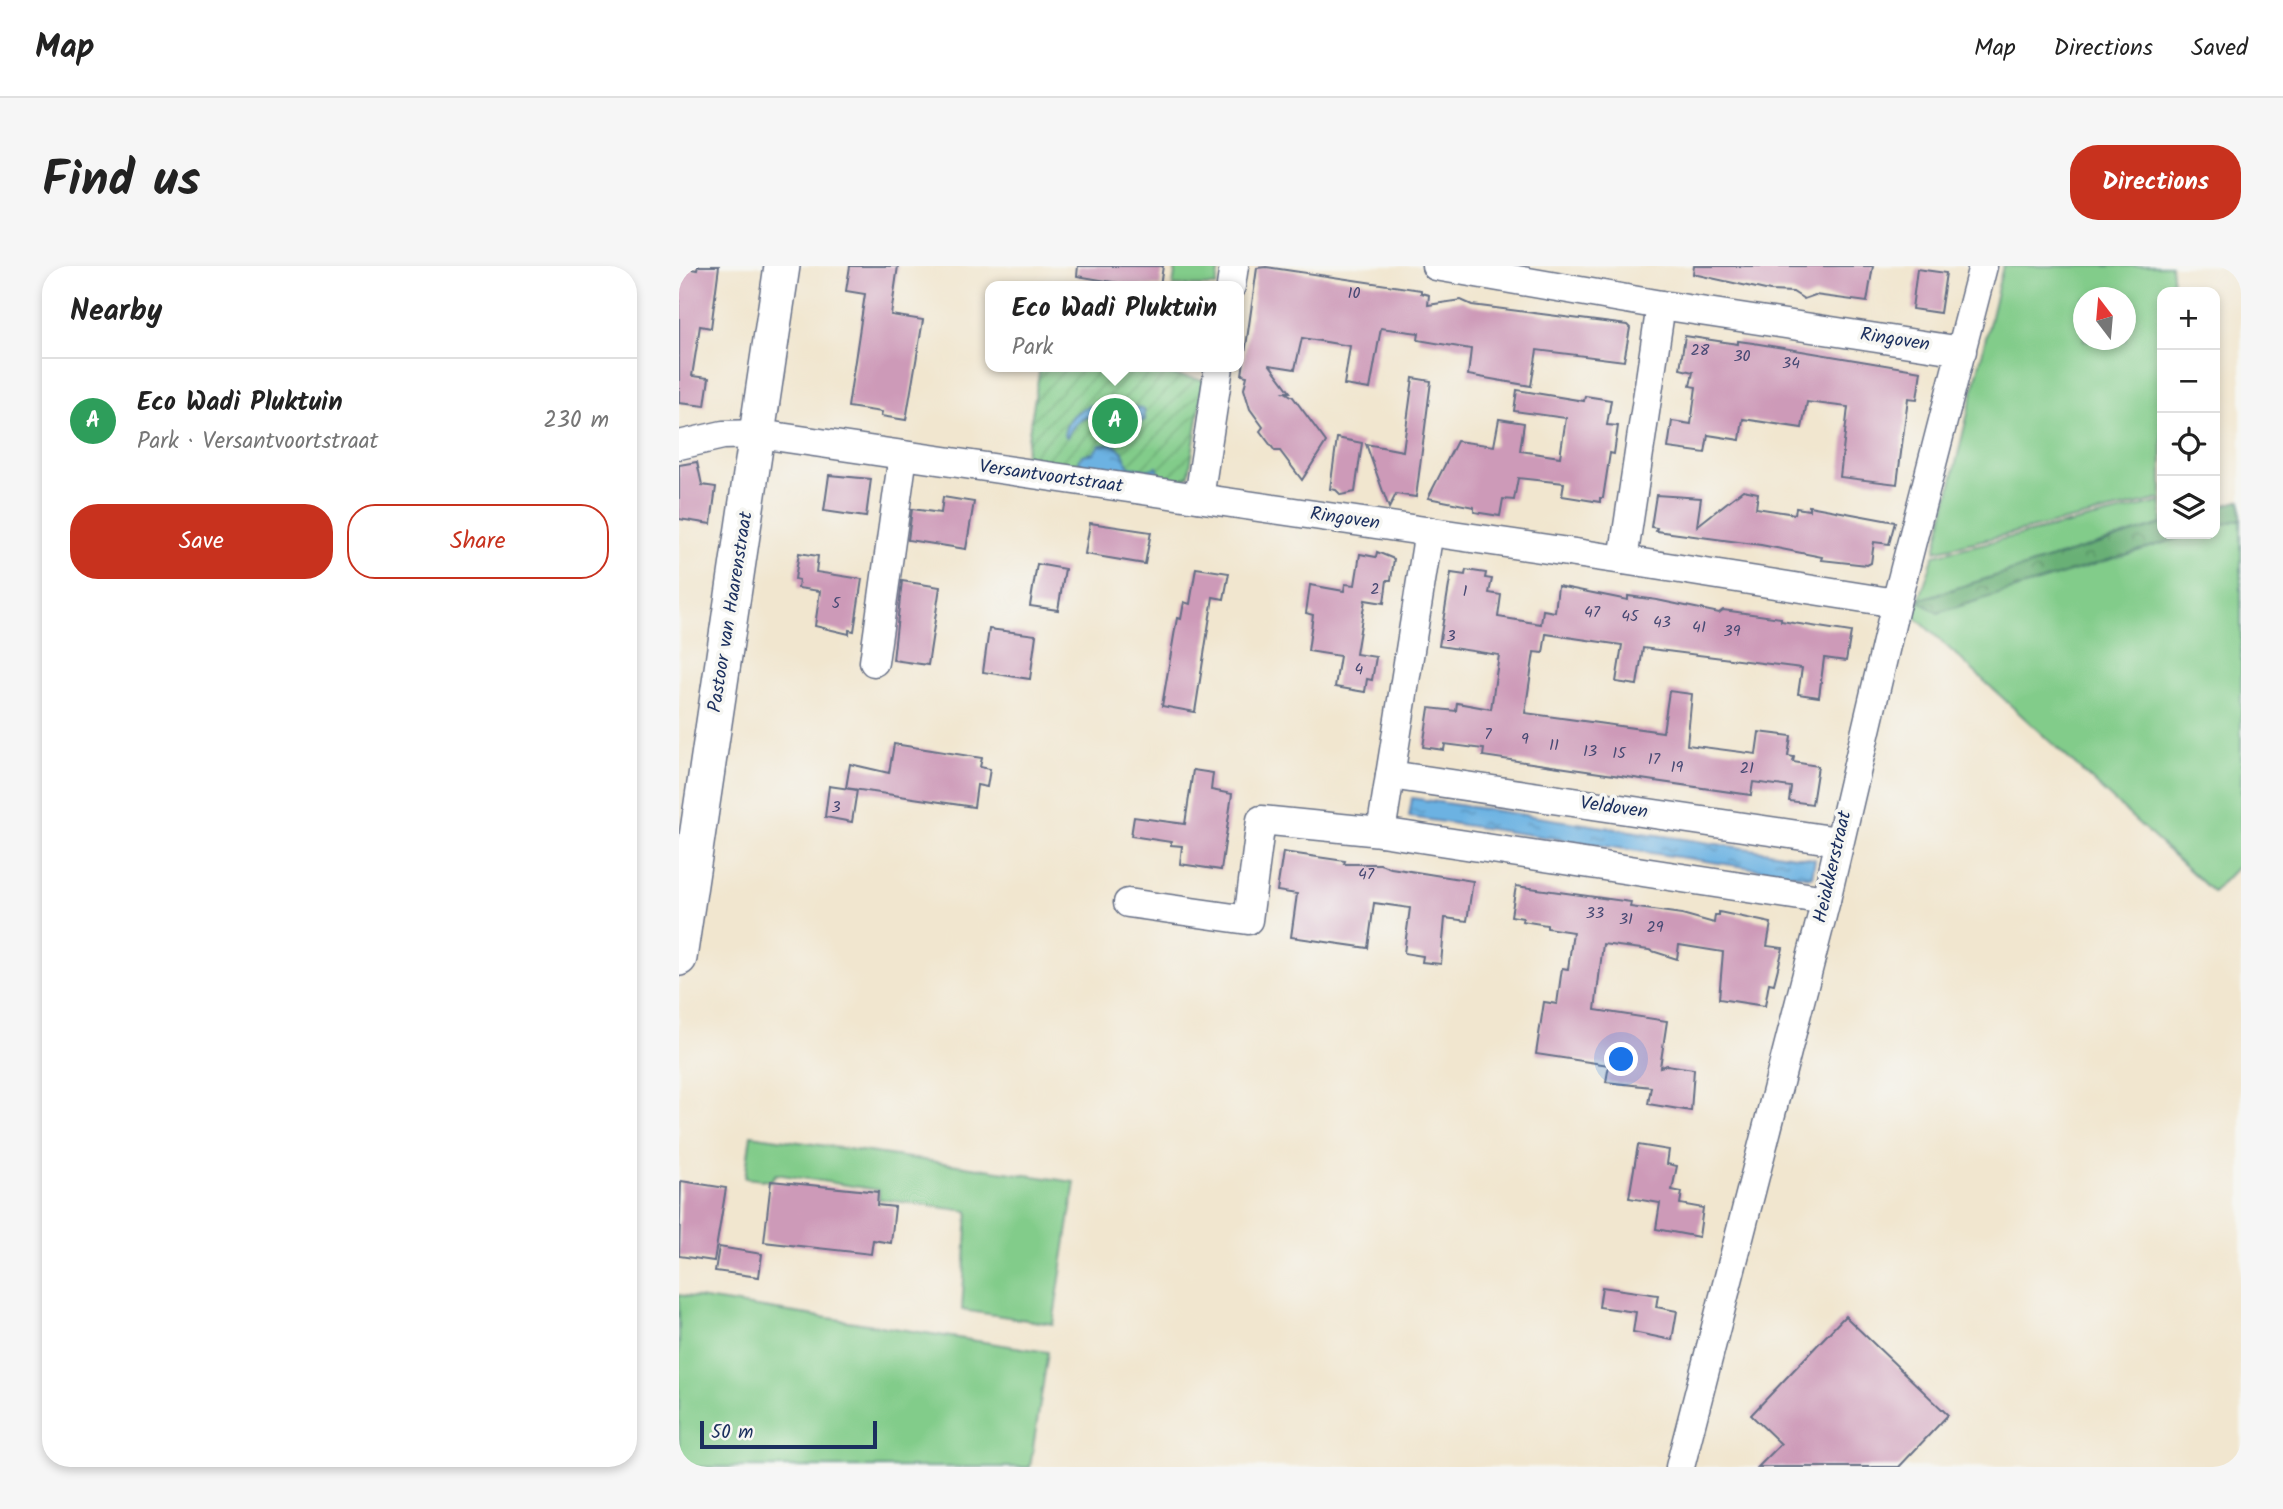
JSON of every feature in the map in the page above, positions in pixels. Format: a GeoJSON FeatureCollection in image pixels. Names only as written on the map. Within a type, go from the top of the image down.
{"type":"FeatureCollection","features":[{"type":"Feature","properties":{"kind":"street","name":"Pastoor van Haarenstraat"},"geometry":{"type":"LineString","coordinates":[[679,958],[782,266]]}},
{"type":"Feature","properties":{"kind":"street","name":"Ringoven"},"geometry":{"type":"LineString","coordinates":[[1436,266],[1511,273],[1661,305],[1962,351]]}},
{"type":"Feature","properties":{"kind":"street","name":"Heiakkerstraat"},"geometry":{"type":"LineString","coordinates":[[1680,1467],[1826,900],[1896,603],[1983,266]]}},
{"type":"Feature","properties":{"kind":"street"},"geometry":{"type":"LineString","coordinates":[[1623,560],[1661,305]]}},
{"type":"Feature","properties":{"kind":"street"},"geometry":{"type":"LineString","coordinates":[[1199,498],[1218,372]]}},
{"type":"Feature","properties":{"kind":"street","name":"Versantvoortstraat"},"geometry":{"type":"LineString","coordinates":[[679,445],[723,435],[759,434],[1199,498]]}},
{"type":"Feature","properties":{"kind":"street"},"geometry":{"type":"LineString","coordinates":[[874,662],[903,455]]}},
{"type":"Feature","properties":{"kind":"street","name":"Ringoven"},"geometry":{"type":"LineString","coordinates":[[1199,498],[1896,603]]}},
{"type":"Feature","properties":{"kind":"street"},"geometry":{"type":"LineString","coordinates":[[1381,832],[1429,531]]}},
{"type":"Feature","properties":{"kind":"street","name":"Veldoven"},"geometry":{"type":"LineString","coordinates":[[1390,775],[1838,841]]}},
{"type":"Feature","properties":{"kind":"street"},"geometry":{"type":"LineString","coordinates":[[1128,903],[1248,920],[1261,820],[1381,832],[1826,900]]}},
{"type":"Feature","properties":{"kind":"green space"},"geometry":{"type":"Polygon","coordinates":[[[1176,266],[1219,266],[1217,281],[1174,281],[1176,266]]]}},
{"type":"Feature","properties":{"kind":"green space"},"geometry":{"type":"Polygon","coordinates":[[[2003,266],[2171,266],[2173,287],[2157,287],[2157,500],[1935,551],[2003,266]]]}},
{"type":"Feature","properties":{"kind":"green space"},"geometry":{"type":"Polygon","coordinates":[[[1039,372],[1154,372],[1204,380],[1189,475],[1182,482],[1024,462],[1039,372]]]}},
{"type":"Feature","properties":{"kind":"green space"},"geometry":{"type":"Polygon","coordinates":[[[2241,500],[2241,519],[2220,525],[2220,506],[2241,500]]]}},
{"type":"Feature","properties":{"kind":"green space"},"geometry":{"type":"Polygon","coordinates":[[[2157,503],[2157,526],[1919,600],[1934,555],[2157,503]]]}},
{"type":"Feature","properties":{"kind":"green space"},"geometry":{"type":"Polygon","coordinates":[[[2241,519],[2241,863],[2213,892],[1914,616],[1919,600],[2171,539],[2220,539],[2220,525],[2241,519]]]}},
{"type":"Feature","properties":{"kind":"green space"},"geometry":{"type":"Polygon","coordinates":[[[2157,526],[2157,539],[2176,539],[1938,613],[1918,600],[2157,526]]]}},
{"type":"Feature","properties":{"kind":"green space"},"geometry":{"type":"Polygon","coordinates":[[[751,1135],[1075,1182],[1053,1324],[962,1310],[968,1211],[879,1199],[879,1190],[776,1174],[770,1181],[745,1178],[751,1135]]]}},
{"type":"Feature","properties":{"kind":"green space"},"geometry":{"type":"Polygon","coordinates":[[[679,1295],[1048,1352],[1030,1467],[679,1467],[679,1295]]]}},
{"type":"Feature","properties":{"kind":"water"},"geometry":{"type":"Polygon","coordinates":[[[1105,403],[1144,410],[1145,420],[1129,427],[1123,438],[1112,438],[1119,419],[1114,414],[1093,415],[1075,424],[1067,437],[1064,435],[1069,421],[1078,412],[1105,403]]]}},
{"type":"Feature","properties":{"kind":"water"},"geometry":{"type":"Polygon","coordinates":[[[1113,444],[1122,451],[1129,467],[1147,470],[1157,467],[1160,476],[1082,466],[1079,461],[1082,455],[1093,453],[1100,445],[1113,444]]]}},
{"type":"Feature","properties":{"kind":"water"},"geometry":{"type":"Polygon","coordinates":[[[1412,798],[1815,859],[1812,877],[1409,817],[1412,798]]]}},
{"type":"Feature","properties":{"kind":"building"},"geometry":{"type":"Polygon","coordinates":[[[698,266],[719,266],[711,328],[700,326],[692,376],[709,378],[705,406],[679,403],[679,267],[697,270],[698,266]]]}},
{"type":"Feature","properties":{"kind":"building"},"geometry":{"type":"Polygon","coordinates":[[[850,266],[898,266],[891,315],[923,320],[906,420],[881,416],[882,412],[848,407],[865,294],[846,291],[850,266]]]}},
{"type":"Feature","properties":{"kind":"building"},"geometry":{"type":"Polygon","coordinates":[[[1078,266],[1163,266],[1161,281],[1106,281],[1077,276],[1078,266]]]}},
{"type":"Feature","properties":{"kind":"building"},"geometry":{"type":"Polygon","coordinates":[[[1694,266],[1873,266],[1867,302],[1815,295],[1804,299],[1793,292],[1770,291],[1693,274],[1694,266]]]}},
{"type":"Feature","properties":{"kind":"building"},"geometry":{"type":"Polygon","coordinates":[[[1266,267],[1421,290],[1421,293],[1429,295],[1428,305],[1461,300],[1472,305],[1627,325],[1630,328],[1624,361],[1537,350],[1531,386],[1468,375],[1471,349],[1418,340],[1419,333],[1381,328],[1370,389],[1344,385],[1350,346],[1302,338],[1295,369],[1270,365],[1290,392],[1285,392],[1293,397],[1326,442],[1302,480],[1280,451],[1275,451],[1260,431],[1263,427],[1250,409],[1244,389],[1247,376],[1242,375],[1257,268],[1266,267]]]}},
{"type":"Feature","properties":{"kind":"building"},"geometry":{"type":"Polygon","coordinates":[[[1917,269],[1946,273],[1940,313],[1912,309],[1917,269]]]}},
{"type":"Feature","properties":{"kind":"building"},"geometry":{"type":"Polygon","coordinates":[[[1685,336],[1738,344],[1738,341],[1753,343],[1921,371],[1917,399],[1908,398],[1897,484],[1840,477],[1848,407],[1807,402],[1802,428],[1743,419],[1740,440],[1708,435],[1705,453],[1668,448],[1672,421],[1691,424],[1696,387],[1690,386],[1693,372],[1680,369],[1685,336]]]}},
{"type":"Feature","properties":{"kind":"building"},"geometry":{"type":"Polygon","coordinates":[[[1413,378],[1431,381],[1416,497],[1396,494],[1389,508],[1366,444],[1403,451],[1413,378]]]}},
{"type":"Feature","properties":{"kind":"building"},"geometry":{"type":"Polygon","coordinates":[[[1517,390],[1584,401],[1585,396],[1611,400],[1607,425],[1618,426],[1614,454],[1610,453],[1603,498],[1600,498],[1600,502],[1562,496],[1564,483],[1518,478],[1514,500],[1503,499],[1500,516],[1474,512],[1474,507],[1428,498],[1457,441],[1494,446],[1499,419],[1524,423],[1520,451],[1560,457],[1566,418],[1514,411],[1517,390]]]}},
{"type":"Feature","properties":{"kind":"building"},"geometry":{"type":"Polygon","coordinates":[[[1337,438],[1362,443],[1355,492],[1341,495],[1330,489],[1337,438]]]}},
{"type":"Feature","properties":{"kind":"building"},"geometry":{"type":"Polygon","coordinates":[[[697,462],[702,485],[716,487],[711,524],[679,519],[679,465],[697,462]]]}},
{"type":"Feature","properties":{"kind":"building"},"geometry":{"type":"Polygon","coordinates":[[[829,475],[871,479],[866,517],[824,511],[829,475]]]}},
{"type":"Feature","properties":{"kind":"building"},"geometry":{"type":"Polygon","coordinates":[[[1743,490],[1758,493],[1756,508],[1795,514],[1796,508],[1809,510],[1809,506],[1895,522],[1889,544],[1874,542],[1871,563],[1867,565],[1821,560],[1822,557],[1761,545],[1656,531],[1657,528],[1651,527],[1656,495],[1701,498],[1697,526],[1743,490]]]}},
{"type":"Feature","properties":{"kind":"building"},"geometry":{"type":"Polygon","coordinates":[[[943,497],[974,502],[966,549],[908,540],[912,509],[941,513],[943,497]]]}},
{"type":"Feature","properties":{"kind":"building"},"geometry":{"type":"Polygon","coordinates":[[[1090,523],[1151,532],[1145,564],[1085,554],[1090,523]]]}},
{"type":"Feature","properties":{"kind":"building"},"geometry":{"type":"Polygon","coordinates":[[[1377,552],[1394,559],[1391,580],[1387,580],[1384,603],[1365,600],[1356,654],[1376,657],[1372,680],[1367,679],[1365,692],[1335,687],[1340,656],[1308,651],[1313,615],[1306,613],[1310,585],[1344,591],[1345,584],[1355,585],[1360,554],[1376,557],[1377,552]]]}},
{"type":"Feature","properties":{"kind":"building"},"geometry":{"type":"Polygon","coordinates":[[[799,553],[818,556],[816,572],[862,579],[854,631],[849,630],[849,634],[815,626],[820,591],[798,588],[799,580],[795,579],[799,553]]]}},
{"type":"Feature","properties":{"kind":"building"},"geometry":{"type":"Polygon","coordinates":[[[1037,564],[1065,569],[1058,610],[1030,606],[1037,564]]]}},
{"type":"Feature","properties":{"kind":"building"},"geometry":{"type":"Polygon","coordinates":[[[1196,568],[1229,573],[1224,599],[1213,597],[1195,712],[1162,706],[1177,618],[1181,619],[1184,602],[1190,604],[1196,568]]]}},
{"type":"Feature","properties":{"kind":"building"},"geometry":{"type":"Polygon","coordinates":[[[1466,570],[1486,573],[1485,578],[1492,579],[1489,593],[1501,595],[1498,617],[1541,624],[1543,610],[1555,612],[1558,586],[1628,600],[1628,596],[1719,613],[1723,610],[1781,618],[1781,621],[1851,632],[1846,661],[1824,658],[1819,697],[1798,694],[1802,668],[1643,648],[1637,685],[1616,682],[1622,645],[1546,634],[1543,653],[1534,652],[1525,713],[1663,732],[1669,691],[1692,694],[1687,745],[1756,754],[1759,732],[1791,736],[1788,756],[1794,757],[1793,762],[1818,766],[1812,804],[1789,801],[1791,787],[1753,782],[1751,795],[1483,756],[1484,749],[1445,744],[1444,750],[1423,747],[1429,708],[1456,711],[1457,703],[1491,709],[1499,655],[1439,646],[1451,573],[1465,575],[1466,570]]]}},
{"type":"Feature","properties":{"kind":"building"},"geometry":{"type":"Polygon","coordinates":[[[902,581],[940,587],[928,665],[893,660],[902,581]]]}},
{"type":"Feature","properties":{"kind":"building"},"geometry":{"type":"Polygon","coordinates":[[[989,629],[1036,635],[1030,679],[983,672],[989,629]]]}},
{"type":"Feature","properties":{"kind":"building"},"geometry":{"type":"Polygon","coordinates":[[[894,744],[982,758],[980,767],[990,769],[987,787],[977,785],[974,807],[846,788],[850,764],[889,773],[894,744]]]}},
{"type":"Feature","properties":{"kind":"building"},"geometry":{"type":"Polygon","coordinates":[[[1193,770],[1213,773],[1211,790],[1232,794],[1221,870],[1180,864],[1182,846],[1131,836],[1134,817],[1185,824],[1193,770]]]}},
{"type":"Feature","properties":{"kind":"building"},"geometry":{"type":"Polygon","coordinates":[[[829,786],[857,790],[852,822],[825,817],[829,786]]]}},
{"type":"Feature","properties":{"kind":"building"},"geometry":{"type":"Polygon","coordinates":[[[1283,852],[1345,861],[1344,864],[1380,864],[1473,881],[1467,921],[1445,918],[1441,964],[1422,962],[1423,956],[1404,953],[1410,908],[1374,903],[1368,948],[1291,937],[1297,894],[1277,891],[1283,852]]]}},
{"type":"Feature","properties":{"kind":"building"},"geometry":{"type":"Polygon","coordinates":[[[1516,886],[1631,902],[1630,907],[1682,914],[1714,923],[1715,915],[1719,915],[1719,912],[1771,923],[1767,946],[1783,948],[1774,984],[1769,983],[1765,1006],[1719,999],[1723,952],[1679,945],[1677,959],[1649,950],[1603,944],[1595,1010],[1667,1021],[1660,1067],[1667,1065],[1694,1069],[1691,1111],[1648,1104],[1651,1087],[1606,1082],[1609,1065],[1536,1054],[1544,1002],[1557,1004],[1562,968],[1568,969],[1573,932],[1547,928],[1547,925],[1522,921],[1523,918],[1511,916],[1516,886]]]}},
{"type":"Feature","properties":{"kind":"building"},"geometry":{"type":"Polygon","coordinates":[[[1638,1145],[1669,1150],[1667,1164],[1677,1166],[1672,1190],[1682,1192],[1680,1204],[1703,1208],[1699,1237],[1656,1229],[1660,1203],[1629,1198],[1638,1145]]]}},
{"type":"Feature","properties":{"kind":"building"},"geometry":{"type":"Polygon","coordinates":[[[681,1181],[726,1188],[714,1261],[679,1256],[681,1181]]]}},
{"type":"Feature","properties":{"kind":"building"},"geometry":{"type":"Polygon","coordinates":[[[771,1181],[878,1192],[877,1205],[895,1207],[891,1243],[873,1240],[871,1254],[764,1242],[771,1181]]]}},
{"type":"Feature","properties":{"kind":"building"},"geometry":{"type":"Polygon","coordinates":[[[719,1247],[762,1254],[759,1277],[715,1271],[719,1247]]]}},
{"type":"Feature","properties":{"kind":"building"},"geometry":{"type":"Polygon","coordinates":[[[1602,1287],[1658,1295],[1656,1307],[1677,1311],[1672,1340],[1633,1332],[1636,1312],[1599,1307],[1602,1287]]]}},
{"type":"Feature","properties":{"kind":"building"},"geometry":{"type":"Polygon","coordinates":[[[1845,1316],[1948,1415],[1899,1467],[1758,1467],[1781,1444],[1751,1415],[1845,1316]]]}},
{"type":"Feature","properties":{"kind":"place","name":"Eco Wadi Pluktuin"},"geometry":{"type":"Point","coordinates":[1115,421]}}]}
